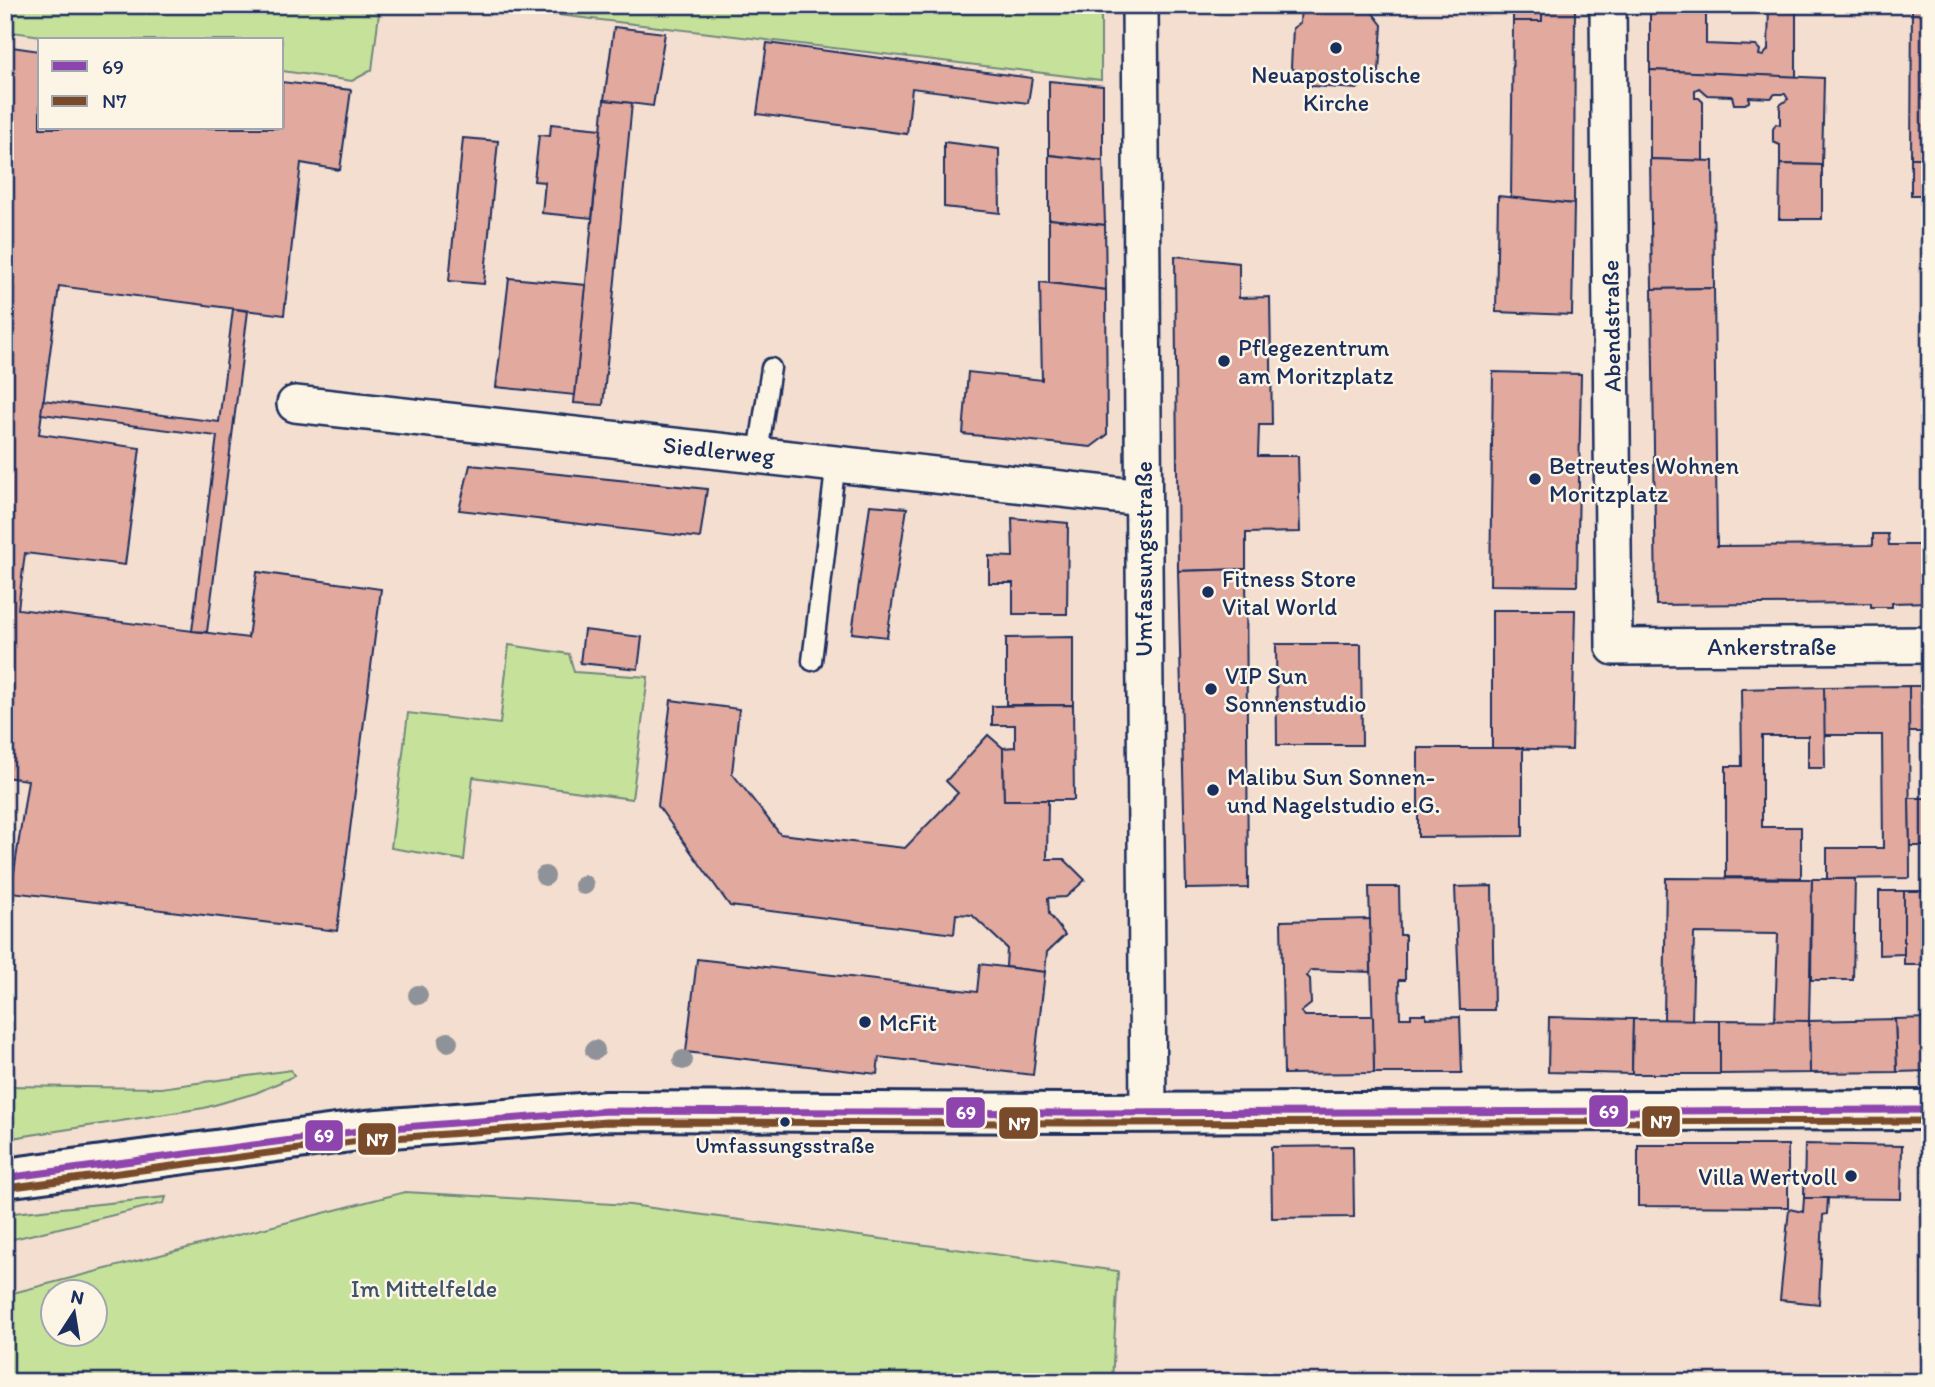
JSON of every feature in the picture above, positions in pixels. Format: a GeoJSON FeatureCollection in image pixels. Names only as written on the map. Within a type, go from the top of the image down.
{"type":"FeatureCollection","features":[{"type":"Feature","properties":{"kind":"street","name":"Umfassungsstraße"},"geometry":{"type":"LineString","coordinates":[[1140,5],[1148,1113]]}},
{"type":"Feature","properties":{"kind":"street","name":"Abendstraße"},"geometry":{"type":"LineString","coordinates":[[1608,5],[1614,648]]}},
{"type":"Feature","properties":{"kind":"street","name":"Siedlerweg"},"geometry":{"type":"LineString","coordinates":[[295,404],[1143,498]]}},
{"type":"Feature","properties":{"kind":"street","name":"Ankerstraße"},"geometry":{"type":"LineString","coordinates":[[1614,648],[1930,645]]}},
{"type":"Feature","properties":{"kind":"street"},"geometry":{"type":"LineString","coordinates":[[5,1178],[366,1130],[606,1111],[1148,1113],[1930,1110]]}},
{"type":"Feature","properties":{"kind":"lane"},"geometry":{"type":"LineString","coordinates":[[758,454],[771,368]]}},
{"type":"Feature","properties":{"kind":"lane"},"geometry":{"type":"LineString","coordinates":[[812,661],[836,463]]}},
{"type":"Feature","properties":{"kind":"green space"},"geometry":{"type":"Polygon","coordinates":[[[5,5],[380,5],[372,70],[352,81],[284,71],[284,38],[56,38],[5,31],[5,5]]]}},
{"type":"Feature","properties":{"kind":"green space"},"geometry":{"type":"Polygon","coordinates":[[[475,5],[1101,5],[1101,80],[475,5]]]}},
{"type":"Feature","properties":{"kind":"green space"},"geometry":{"type":"Polygon","coordinates":[[[509,645],[569,654],[574,672],[648,677],[632,799],[473,777],[464,860],[391,848],[408,713],[500,724],[509,645]]]}},
{"type":"Feature","properties":{"kind":"green space"},"geometry":{"type":"Polygon","coordinates":[[[291,1070],[294,1076],[256,1093],[204,1108],[5,1139],[5,1086],[161,1088],[291,1070]]]}},
{"type":"Feature","properties":{"kind":"green space","name":"Im Mittelfelde"},"geometry":{"type":"Polygon","coordinates":[[[405,1192],[630,1205],[1118,1271],[1112,1382],[5,1382],[5,1295],[38,1287],[38,1348],[108,1348],[108,1278],[71,1278],[405,1192]]]}},
{"type":"Feature","properties":{"kind":"green space"},"geometry":{"type":"Polygon","coordinates":[[[166,1197],[164,1203],[5,1241],[5,1214],[166,1197]]]}},
{"type":"Feature","properties":{"kind":"building","name":"Neuapostolische Kirche"},"geometry":{"type":"Polygon","coordinates":[[[1301,5],[1372,5],[1369,8],[1382,25],[1379,72],[1357,89],[1312,86],[1291,67],[1293,28],[1300,23],[1301,5]]]}},
{"type":"Feature","properties":{"kind":"building"},"geometry":{"type":"Polygon","coordinates":[[[1513,5],[1542,5],[1542,21],[1513,21],[1513,5]]]}},
{"type":"Feature","properties":{"kind":"building"},"geometry":{"type":"Polygon","coordinates":[[[1542,5],[1575,7],[1574,204],[1511,198],[1513,21],[1542,21],[1542,5]]]}},
{"type":"Feature","properties":{"kind":"building"},"geometry":{"type":"Polygon","coordinates":[[[1650,5],[1760,5],[1756,9],[1711,10],[1711,7],[1706,7],[1706,44],[1756,46],[1760,50],[1759,55],[1763,56],[1768,50],[1769,5],[1796,5],[1796,77],[1650,70],[1650,5]]]}},
{"type":"Feature","properties":{"kind":"building"},"geometry":{"type":"Polygon","coordinates":[[[1912,5],[1930,5],[1930,158],[1911,158],[1912,5]]]}},
{"type":"Feature","properties":{"kind":"building"},"geometry":{"type":"Polygon","coordinates":[[[614,27],[665,33],[653,106],[604,100],[614,27]]]}},
{"type":"Feature","properties":{"kind":"building"},"geometry":{"type":"Polygon","coordinates":[[[767,43],[1032,78],[1028,103],[912,88],[907,134],[757,114],[767,43]]]}},
{"type":"Feature","properties":{"kind":"building"},"geometry":{"type":"Polygon","coordinates":[[[5,46],[38,51],[38,130],[284,130],[284,82],[351,90],[340,170],[301,163],[284,315],[59,286],[39,434],[140,448],[125,565],[25,553],[18,609],[248,638],[257,572],[381,589],[337,931],[11,892],[28,780],[5,777],[5,46]]]}},
{"type":"Feature","properties":{"kind":"building"},"geometry":{"type":"Polygon","coordinates":[[[1650,70],[1824,78],[1822,165],[1780,164],[1780,145],[1773,142],[1773,129],[1776,124],[1780,125],[1780,105],[1788,99],[1785,94],[1775,94],[1771,98],[1749,97],[1749,102],[1745,104],[1734,104],[1732,96],[1707,95],[1699,88],[1695,90],[1695,98],[1703,102],[1703,161],[1650,159],[1650,70]]]}},
{"type":"Feature","properties":{"kind":"building"},"geometry":{"type":"Polygon","coordinates":[[[1049,81],[1103,86],[1103,161],[1049,155],[1049,81]]]}},
{"type":"Feature","properties":{"kind":"building"},"geometry":{"type":"Polygon","coordinates":[[[604,100],[632,103],[603,405],[574,403],[604,100]]]}},
{"type":"Feature","properties":{"kind":"building"},"geometry":{"type":"Polygon","coordinates":[[[551,124],[601,129],[592,218],[542,213],[545,182],[534,181],[539,135],[550,136],[551,124]]]}},
{"type":"Feature","properties":{"kind":"building"},"geometry":{"type":"Polygon","coordinates":[[[463,138],[498,141],[484,284],[449,281],[463,138]]]}},
{"type":"Feature","properties":{"kind":"building"},"geometry":{"type":"Polygon","coordinates":[[[944,142],[999,149],[1000,213],[944,207],[944,142]]]}},
{"type":"Feature","properties":{"kind":"building"},"geometry":{"type":"Polygon","coordinates":[[[1049,155],[1103,161],[1105,225],[1049,219],[1049,155]]]}},
{"type":"Feature","properties":{"kind":"building"},"geometry":{"type":"Polygon","coordinates":[[[1911,158],[1930,158],[1930,195],[1911,195],[1911,158]]]}},
{"type":"Feature","properties":{"kind":"building"},"geometry":{"type":"Polygon","coordinates":[[[1650,159],[1713,161],[1714,288],[1652,289],[1650,159]]]}},
{"type":"Feature","properties":{"kind":"building"},"geometry":{"type":"Polygon","coordinates":[[[1780,164],[1822,165],[1822,219],[1779,219],[1780,164]]]}},
{"type":"Feature","properties":{"kind":"building"},"geometry":{"type":"Polygon","coordinates":[[[1498,196],[1574,204],[1572,315],[1496,312],[1498,196]]]}},
{"type":"Feature","properties":{"kind":"building"},"geometry":{"type":"Polygon","coordinates":[[[1049,219],[1105,225],[1106,290],[1049,283],[1049,219]]]}},
{"type":"Feature","properties":{"kind":"building","name":"Pflegezentrum am Moritzplatz"},"geometry":{"type":"Polygon","coordinates":[[[1175,256],[1239,263],[1239,298],[1270,297],[1272,425],[1259,425],[1258,456],[1298,456],[1300,532],[1246,533],[1246,569],[1178,571],[1175,256]]]}},
{"type":"Feature","properties":{"kind":"building"},"geometry":{"type":"Polygon","coordinates":[[[509,278],[586,285],[575,395],[496,387],[509,278]]]}},
{"type":"Feature","properties":{"kind":"building"},"geometry":{"type":"Polygon","coordinates":[[[1040,282],[1106,290],[1107,435],[1091,447],[963,434],[968,372],[1042,380],[1040,282]]]}},
{"type":"Feature","properties":{"kind":"building"},"geometry":{"type":"Polygon","coordinates":[[[1714,288],[1717,546],[1873,545],[1873,534],[1888,534],[1889,545],[1930,545],[1930,602],[1892,603],[1892,607],[1871,607],[1871,603],[1656,605],[1652,289],[1714,288]]]}},
{"type":"Feature","properties":{"kind":"building"},"geometry":{"type":"Polygon","coordinates":[[[233,309],[248,311],[207,632],[192,631],[217,436],[41,414],[43,400],[219,422],[233,309]]]}},
{"type":"Feature","properties":{"kind":"building","name":"Betreutes Wohnen Moritzplatz"},"geometry":{"type":"Polygon","coordinates":[[[1493,372],[1581,374],[1577,586],[1490,585],[1493,372]]]}},
{"type":"Feature","properties":{"kind":"building"},"geometry":{"type":"Polygon","coordinates":[[[470,465],[707,489],[700,538],[459,510],[470,465]]]}},
{"type":"Feature","properties":{"kind":"building"},"geometry":{"type":"Polygon","coordinates":[[[870,505],[907,508],[887,637],[852,633],[870,505]]]}},
{"type":"Feature","properties":{"kind":"building"},"geometry":{"type":"Polygon","coordinates":[[[1012,518],[1068,523],[1067,614],[1013,614],[1013,583],[989,583],[989,556],[1013,557],[1012,518]]]}},
{"type":"Feature","properties":{"kind":"building"},"geometry":{"type":"Polygon","coordinates":[[[1246,569],[1248,888],[1186,889],[1178,571],[1246,569]]]}},
{"type":"Feature","properties":{"kind":"building"},"geometry":{"type":"Polygon","coordinates":[[[1492,610],[1575,610],[1572,750],[1492,748],[1492,610]]]}},
{"type":"Feature","properties":{"kind":"building"},"geometry":{"type":"Polygon","coordinates":[[[584,630],[642,637],[638,669],[580,663],[584,630]]]}},
{"type":"Feature","properties":{"kind":"building"},"geometry":{"type":"Polygon","coordinates":[[[1073,637],[1073,705],[1006,705],[1006,638],[1073,637]]]}},
{"type":"Feature","properties":{"kind":"building"},"geometry":{"type":"Polygon","coordinates":[[[1276,644],[1361,644],[1362,745],[1277,745],[1276,644]]]}},
{"type":"Feature","properties":{"kind":"building"},"geometry":{"type":"Polygon","coordinates":[[[1909,686],[1930,686],[1930,732],[1909,732],[1909,686]]]}},
{"type":"Feature","properties":{"kind":"building"},"geometry":{"type":"Polygon","coordinates":[[[1909,686],[1910,878],[1827,879],[1827,848],[1883,848],[1882,735],[1824,735],[1824,687],[1909,686]]]}},
{"type":"Feature","properties":{"kind":"building"},"geometry":{"type":"Polygon","coordinates":[[[1824,687],[1825,768],[1808,768],[1808,736],[1762,736],[1762,827],[1801,827],[1801,878],[1726,877],[1726,766],[1742,766],[1741,689],[1824,687]]]}},
{"type":"Feature","properties":{"kind":"building"},"geometry":{"type":"Polygon","coordinates":[[[671,700],[739,709],[732,773],[780,834],[905,848],[958,793],[946,781],[988,735],[1003,748],[1004,800],[1048,800],[1047,859],[1064,859],[1085,880],[1066,897],[1048,898],[1049,914],[1065,935],[1047,952],[1045,972],[1006,967],[1007,948],[972,915],[956,914],[954,934],[730,906],[658,806],[671,700]]]}},
{"type":"Feature","properties":{"kind":"building"},"geometry":{"type":"Polygon","coordinates":[[[1073,705],[1074,800],[1004,800],[1003,748],[1015,747],[1015,725],[992,725],[992,706],[1073,705]]]}},
{"type":"Feature","properties":{"kind":"building"},"geometry":{"type":"Polygon","coordinates":[[[1418,748],[1523,748],[1523,836],[1418,837],[1418,748]]]}},
{"type":"Feature","properties":{"kind":"building"},"geometry":{"type":"Polygon","coordinates":[[[1909,798],[1930,798],[1930,846],[1910,846],[1909,798]]]}},
{"type":"Feature","properties":{"kind":"building"},"geometry":{"type":"Polygon","coordinates":[[[1666,878],[1812,879],[1809,1021],[1775,1021],[1778,934],[1694,933],[1692,1020],[1664,1020],[1666,878]]]}},
{"type":"Feature","properties":{"kind":"building"},"geometry":{"type":"Polygon","coordinates":[[[1812,879],[1855,879],[1853,980],[1811,980],[1812,879]]]}},
{"type":"Feature","properties":{"kind":"building"},"geometry":{"type":"Polygon","coordinates":[[[1492,886],[1494,1010],[1460,1010],[1455,887],[1492,886]]]}},
{"type":"Feature","properties":{"kind":"building"},"geometry":{"type":"Polygon","coordinates":[[[1369,887],[1399,887],[1400,935],[1405,935],[1405,980],[1399,980],[1400,1018],[1411,1018],[1411,1014],[1426,1014],[1426,1018],[1460,1017],[1462,1073],[1374,1073],[1369,887]]]}},
{"type":"Feature","properties":{"kind":"building"},"geometry":{"type":"Polygon","coordinates":[[[1879,891],[1904,891],[1904,954],[1879,955],[1879,891]]]}},
{"type":"Feature","properties":{"kind":"building"},"geometry":{"type":"Polygon","coordinates":[[[1904,891],[1930,891],[1930,965],[1904,965],[1904,891]]]}},
{"type":"Feature","properties":{"kind":"building"},"geometry":{"type":"Polygon","coordinates":[[[1370,919],[1371,972],[1311,970],[1307,976],[1310,979],[1311,1004],[1301,1012],[1305,1016],[1373,1016],[1374,1073],[1284,1074],[1281,921],[1370,919]]]}},
{"type":"Feature","properties":{"kind":"building","name":"McFit"},"geometry":{"type":"Polygon","coordinates":[[[697,959],[977,992],[980,964],[1045,972],[1033,1075],[879,1057],[877,1074],[686,1052],[697,959]]]}},
{"type":"Feature","properties":{"kind":"building"},"geometry":{"type":"Polygon","coordinates":[[[1549,1017],[1633,1019],[1632,1074],[1548,1072],[1549,1017]]]}},
{"type":"Feature","properties":{"kind":"building"},"geometry":{"type":"Polygon","coordinates":[[[1930,1018],[1930,1071],[1897,1072],[1895,1019],[1930,1018]]]}},
{"type":"Feature","properties":{"kind":"building"},"geometry":{"type":"Polygon","coordinates":[[[1633,1019],[1720,1020],[1720,1074],[1632,1074],[1633,1019]]]}},
{"type":"Feature","properties":{"kind":"building"},"geometry":{"type":"Polygon","coordinates":[[[1895,1019],[1897,1072],[1810,1073],[1809,1021],[1895,1019]]]}},
{"type":"Feature","properties":{"kind":"building"},"geometry":{"type":"Polygon","coordinates":[[[1720,1020],[1809,1021],[1810,1073],[1720,1074],[1720,1020]]]}},
{"type":"Feature","properties":{"kind":"building"},"geometry":{"type":"Polygon","coordinates":[[[1805,1144],[1902,1146],[1901,1199],[1804,1198],[1805,1144]]]}},
{"type":"Feature","properties":{"kind":"building"},"geometry":{"type":"Polygon","coordinates":[[[1638,1145],[1788,1145],[1788,1207],[1638,1206],[1638,1145]]]}},
{"type":"Feature","properties":{"kind":"building"},"geometry":{"type":"Polygon","coordinates":[[[1353,1146],[1354,1217],[1272,1218],[1271,1147],[1353,1146]]]}},
{"type":"Feature","properties":{"kind":"building"},"geometry":{"type":"Polygon","coordinates":[[[1804,1198],[1828,1198],[1827,1214],[1823,1215],[1819,1304],[1780,1300],[1789,1209],[1803,1212],[1804,1198]]]}},
{"type":"Feature","properties":{"kind":"transit line","name":"69"},"geometry":{"type":"LineString","coordinates":[[5,1178],[366,1130],[606,1111],[1081,1113],[1930,1110]]}},
{"type":"Feature","properties":{"kind":"transit line","name":"N7"},"geometry":{"type":"LineString","coordinates":[[6,1188],[367,1140],[606,1122],[1930,1121]]}},
{"type":"Feature","properties":{"kind":"place","name":"Neuapostolische Kirche"},"geometry":{"type":"Point","coordinates":[1336,48]}},
{"type":"Feature","properties":{"kind":"place","name":"Pflegezentrum am Moritzplatz"},"geometry":{"type":"Point","coordinates":[1224,361]}},
{"type":"Feature","properties":{"kind":"place","name":"Betreutes Wohnen Moritzplatz"},"geometry":{"type":"Point","coordinates":[1535,479]}},
{"type":"Feature","properties":{"kind":"place","name":"Fitness Store Vital World"},"geometry":{"type":"Point","coordinates":[1208,592]}},
{"type":"Feature","properties":{"kind":"place","name":"VIP Sun Sonnenstudio"},"geometry":{"type":"Point","coordinates":[1211,689]}},
{"type":"Feature","properties":{"kind":"place","name":"Malibu Sun Sonnen- und Nagelstudio e.G."},"geometry":{"type":"Point","coordinates":[1213,790]}},
{"type":"Feature","properties":{"kind":"place","name":"McFit"},"geometry":{"type":"Point","coordinates":[865,1022]}},
{"type":"Feature","properties":{"kind":"place","name":"Umfassungsstraße"},"geometry":{"type":"Point","coordinates":[785,1122]}},
{"type":"Feature","properties":{"kind":"place","name":"Villa Wertvoll"},"geometry":{"type":"Point","coordinates":[1851,1176]}}]}
